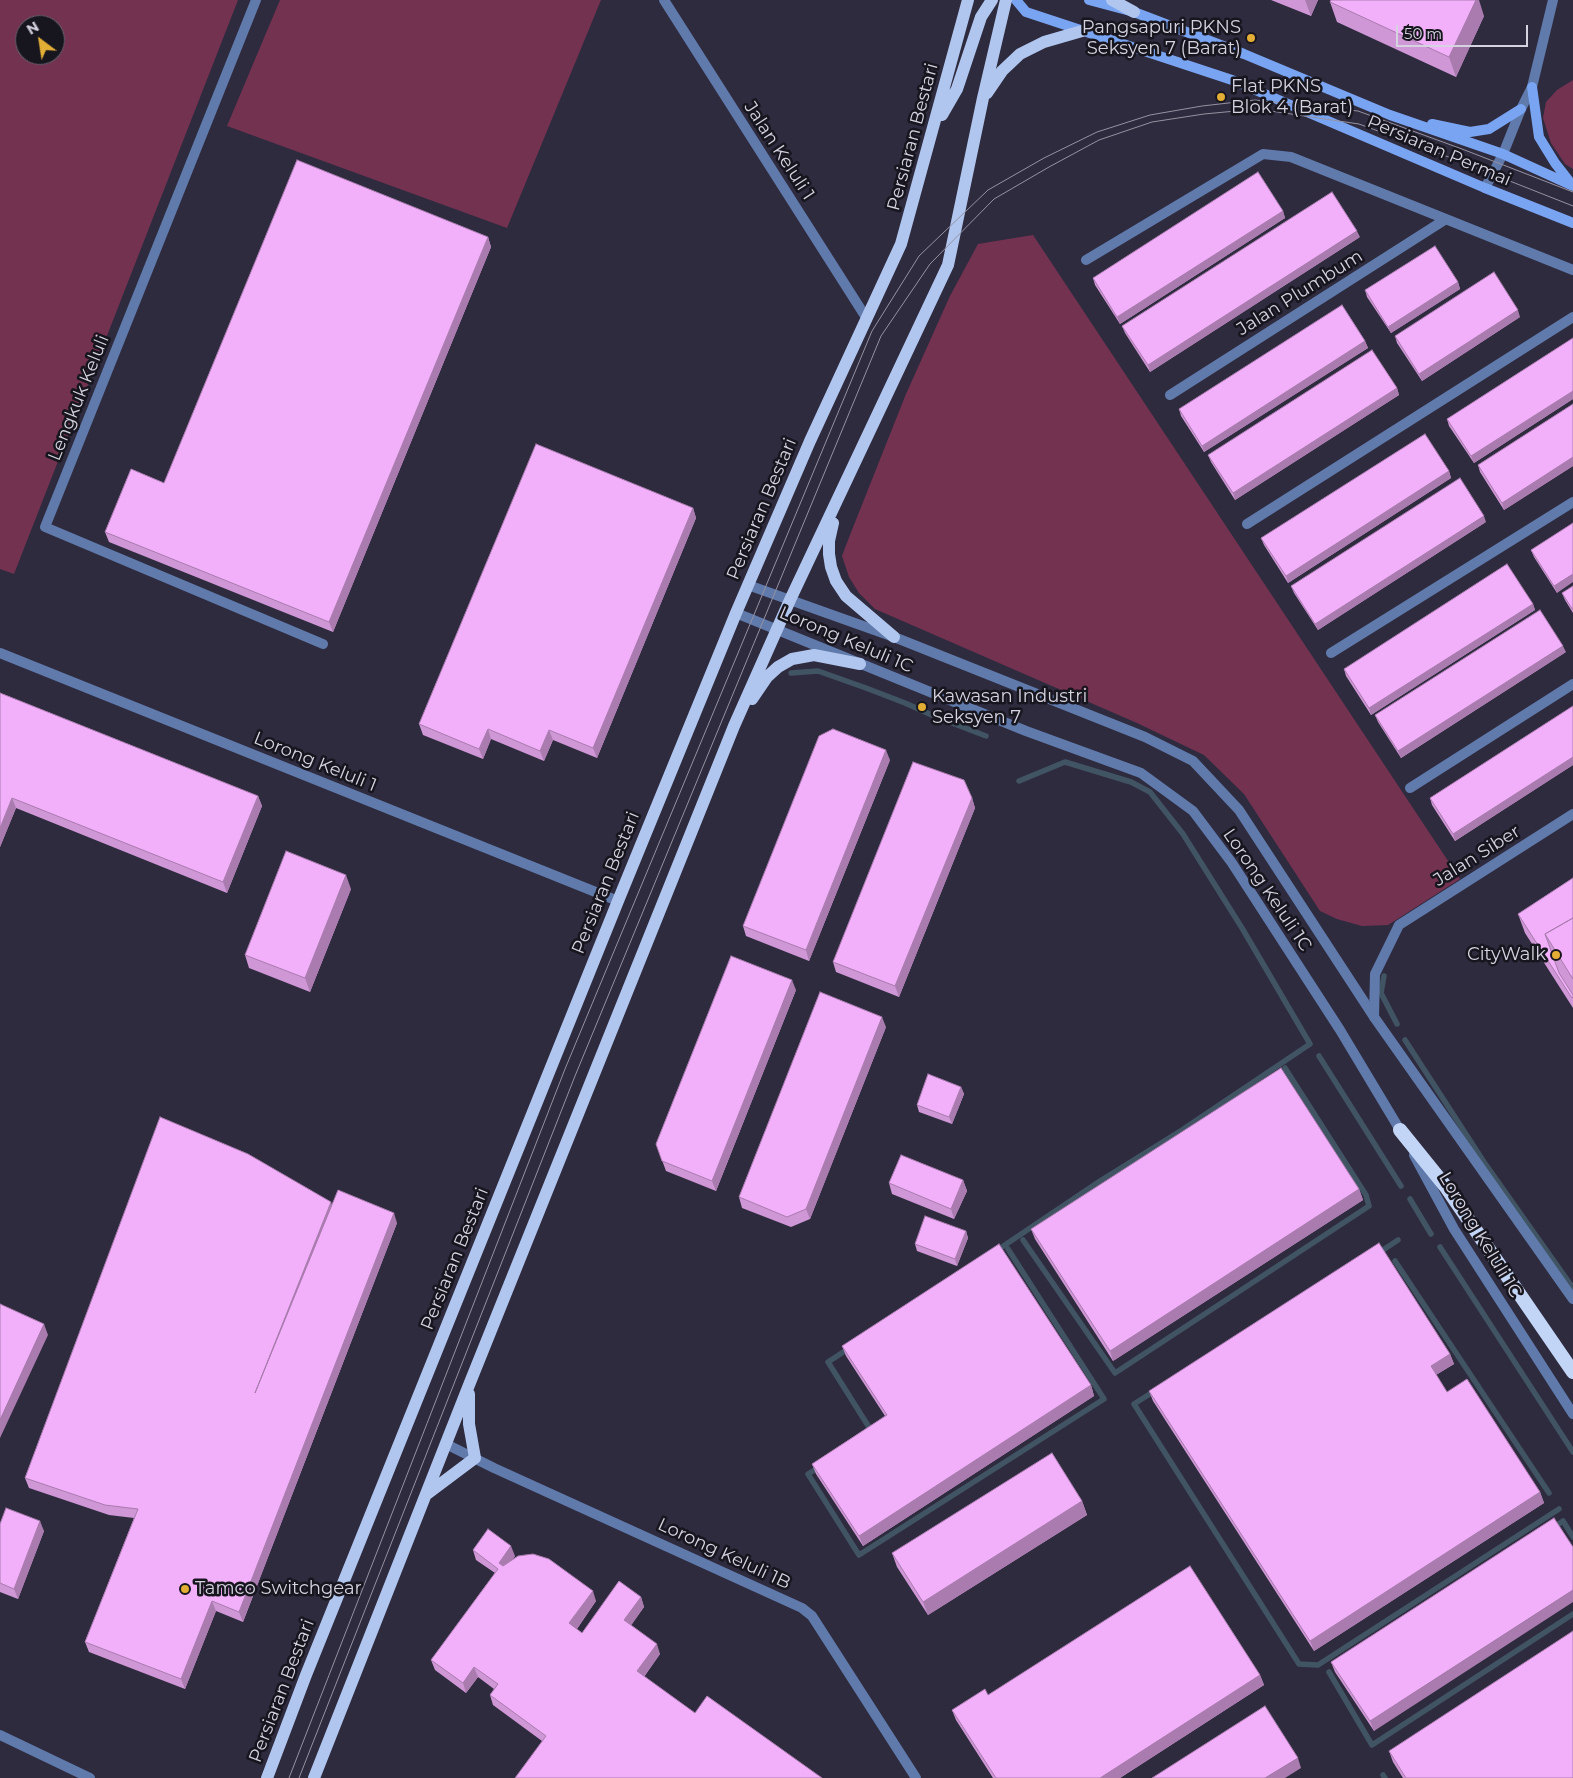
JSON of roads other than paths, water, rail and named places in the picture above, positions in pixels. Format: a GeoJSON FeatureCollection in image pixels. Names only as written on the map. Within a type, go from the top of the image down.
{"type":"FeatureCollection","features":[{"type":"Feature","properties":{"kind":"highway"},"geometry":{"type":"LineString","coordinates":[[1400,1130],[1446,1187],[1573,1372]]}},
{"type":"Feature","properties":{"kind":"main road","name":"Persiaran Bestari"},"geometry":{"type":"LineString","coordinates":[[267,1778],[306,1674],[736,613],[810,441],[901,244],[968,0]]}},
{"type":"Feature","properties":{"kind":"main road"},"geometry":{"type":"LineString","coordinates":[[933,130],[957,88],[981,17],[992,0]]}},
{"type":"Feature","properties":{"kind":"main road"},"geometry":{"type":"LineString","coordinates":[[314,1778],[734,726],[790,600],[948,265],[983,98],[1006,0]]}},
{"type":"Feature","properties":{"kind":"main road","name":"Persiaran Permai"},"geometry":{"type":"LineString","coordinates":[[1016,0],[1026,12],[1232,80],[1485,188],[1573,223]]}},
{"type":"Feature","properties":{"kind":"main road","name":"Persiaran Permai"},"geometry":{"type":"LineString","coordinates":[[1089,0],[1134,12],[1244,54],[1390,115],[1503,154],[1573,186]]}},
{"type":"Feature","properties":{"kind":"main road"},"geometry":{"type":"LineString","coordinates":[[1112,0],[1134,12]]}},
{"type":"Feature","properties":{"kind":"main road"},"geometry":{"type":"LineString","coordinates":[[983,98],[1002,71],[1020,54],[1044,42],[1082,31]]}},
{"type":"Feature","properties":{"kind":"main road"},"geometry":{"type":"LineString","coordinates":[[1532,87],[1539,137],[1555,163],[1573,186]]}},
{"type":"Feature","properties":{"kind":"main road"},"geometry":{"type":"LineString","coordinates":[[1390,115],[1470,132],[1489,129],[1521,109]]}},
{"type":"Feature","properties":{"kind":"main road"},"geometry":{"type":"LineString","coordinates":[[846,483],[829,540],[831,567],[846,596],[894,637]]}},
{"type":"Feature","properties":{"kind":"main road"},"geometry":{"type":"LineString","coordinates":[[734,726],[767,677],[778,667],[792,659],[814,655],[860,664]]}},
{"type":"Feature","properties":{"kind":"main road"},"geometry":{"type":"LineString","coordinates":[[427,1494],[476,1458],[469,1424],[469,1386]]}},
{"type":"Feature","properties":{"kind":"main road"},"geometry":{"type":"LineString","coordinates":[[260,1778],[273,1764]]}},
{"type":"Feature","properties":{"kind":"street","name":"Lengkuk Keluli"},"geometry":{"type":"LineString","coordinates":[[256,0],[45,528],[323,644]]}},
{"type":"Feature","properties":{"kind":"street","name":"Jalan Keluli 1"},"geometry":{"type":"LineString","coordinates":[[664,0],[867,319]]}},
{"type":"Feature","properties":{"kind":"street"},"geometry":{"type":"LineString","coordinates":[[1485,188],[1503,154],[1532,87],[1553,0]]}},
{"type":"Feature","properties":{"kind":"street"},"geometry":{"type":"LineString","coordinates":[[1086,260],[1263,154],[1291,157],[1573,270]]}},
{"type":"Feature","properties":{"kind":"street","name":"Jalan Plumbum"},"geometry":{"type":"LineString","coordinates":[[1170,395],[1446,219]]}},
{"type":"Feature","properties":{"kind":"street"},"geometry":{"type":"LineString","coordinates":[[1247,524],[1573,317]]}},
{"type":"Feature","properties":{"kind":"street"},"geometry":{"type":"LineString","coordinates":[[1331,653],[1573,502]]}},
{"type":"Feature","properties":{"kind":"street","name":"Lorong Keluli 1C"},"geometry":{"type":"LineString","coordinates":[[748,586],[894,637],[1146,737],[1193,761],[1239,810],[1374,1016],[1573,1298]]}},
{"type":"Feature","properties":{"kind":"street","name":"Lorong Keluli 1C"},"geometry":{"type":"LineString","coordinates":[[736,613],[1026,731],[1142,773],[1194,812],[1232,863],[1334,1021],[1400,1130],[1454,1229],[1573,1414]]}},
{"type":"Feature","properties":{"kind":"street","name":"Lorong Keluli 1"},"geometry":{"type":"LineString","coordinates":[[0,654],[618,901]]}},
{"type":"Feature","properties":{"kind":"street"},"geometry":{"type":"LineString","coordinates":[[1410,788],[1573,684]]}},
{"type":"Feature","properties":{"kind":"street","name":"Jalan Siber"},"geometry":{"type":"LineString","coordinates":[[1374,1016],[1375,974],[1399,925],[1573,814]]}},
{"type":"Feature","properties":{"kind":"street","name":"Lorong Keluli 1B"},"geometry":{"type":"LineString","coordinates":[[446,1444],[494,1468],[802,1608],[812,1616],[916,1778]]}},
{"type":"Feature","properties":{"kind":"street"},"geometry":{"type":"LineString","coordinates":[[0,1735],[90,1778]]}},
{"type":"Feature","properties":{"kind":"waterway"},"geometry":{"type":"LineString","coordinates":[[791,673],[818,671],[905,703],[986,736]]}},
{"type":"Feature","properties":{"kind":"waterway"},"geometry":{"type":"LineString","coordinates":[[996,1251],[1310,1044],[1242,928],[1183,834],[1150,792],[1131,782],[1065,762],[1019,781]]}},
{"type":"Feature","properties":{"kind":"waterway"},"geometry":{"type":"LineString","coordinates":[[1384,976],[1381,993],[1397,1024]]}},
{"type":"Feature","properties":{"kind":"waterway"},"geometry":{"type":"LineString","coordinates":[[1405,1040],[1484,1162],[1573,1288]]}},
{"type":"Feature","properties":{"kind":"waterway"},"geometry":{"type":"LineString","coordinates":[[1319,1056],[1401,1186]]}},
{"type":"Feature","properties":{"kind":"waterway"},"geometry":{"type":"LineString","coordinates":[[1023,1240],[1115,1373],[1369,1206],[1366,1195],[1285,1068]]}},
{"type":"Feature","properties":{"kind":"waterway"},"geometry":{"type":"LineString","coordinates":[[1410,1199],[1431,1234]]}},
{"type":"Feature","properties":{"kind":"waterway"},"geometry":{"type":"LineString","coordinates":[[1377,1254],[1398,1240]]}},
{"type":"Feature","properties":{"kind":"waterway"},"geometry":{"type":"LineString","coordinates":[[1440,1247],[1573,1452]]}},
{"type":"Feature","properties":{"kind":"waterway"},"geometry":{"type":"LineString","coordinates":[[821,1466],[808,1474],[859,1555],[1104,1399],[1008,1249]]}},
{"type":"Feature","properties":{"kind":"waterway"},"geometry":{"type":"LineString","coordinates":[[1395,1261],[1549,1493]]}},
{"type":"Feature","properties":{"kind":"waterway"},"geometry":{"type":"LineString","coordinates":[[851,1347],[828,1362],[872,1432]]}},
{"type":"Feature","properties":{"kind":"waterway"},"geometry":{"type":"LineString","coordinates":[[1156,1390],[1134,1404],[1299,1664],[1318,1665],[1559,1509]]}},
{"type":"Feature","properties":{"kind":"waterway"},"geometry":{"type":"LineString","coordinates":[[1553,1528],[1563,1521],[1573,1537]]}},
{"type":"Feature","properties":{"kind":"waterway"},"geometry":{"type":"LineString","coordinates":[[1329,1672],[1372,1745],[1573,1614]]}},
{"type":"Feature","properties":{"kind":"tram line"},"geometry":{"type":"LineString","coordinates":[[289,1778],[565,1069],[872,331],[919,256],[988,190],[1044,158],[1097,132],[1150,115],[1202,106],[1255,100],[1358,111],[1573,192]]}},
{"type":"Feature","properties":{"kind":"tram line"},"geometry":{"type":"LineString","coordinates":[[299,1778],[575,1076],[881,336],[930,264],[994,199],[1099,140],[1152,122],[1204,114],[1257,109],[1359,124],[1573,206]]}},
{"type":"Feature","properties":{"kind":"place","name":"Pangsapuri PKNS Seksyen 7 (Barat)"},"geometry":{"type":"Point","coordinates":[1251,38]}},
{"type":"Feature","properties":{"kind":"place","name":"Flat PKNS Blok 4 (Barat)"},"geometry":{"type":"Point","coordinates":[1221,97]}},
{"type":"Feature","properties":{"kind":"place","name":"Kawasan Industri Seksyen 7"},"geometry":{"type":"Point","coordinates":[922,707]}},
{"type":"Feature","properties":{"kind":"place","name":"CityWalk"},"geometry":{"type":"Point","coordinates":[1556,955]}},
{"type":"Feature","properties":{"kind":"place","name":"Tamco Switchgear"},"geometry":{"type":"Point","coordinates":[185,1589]}}]}
